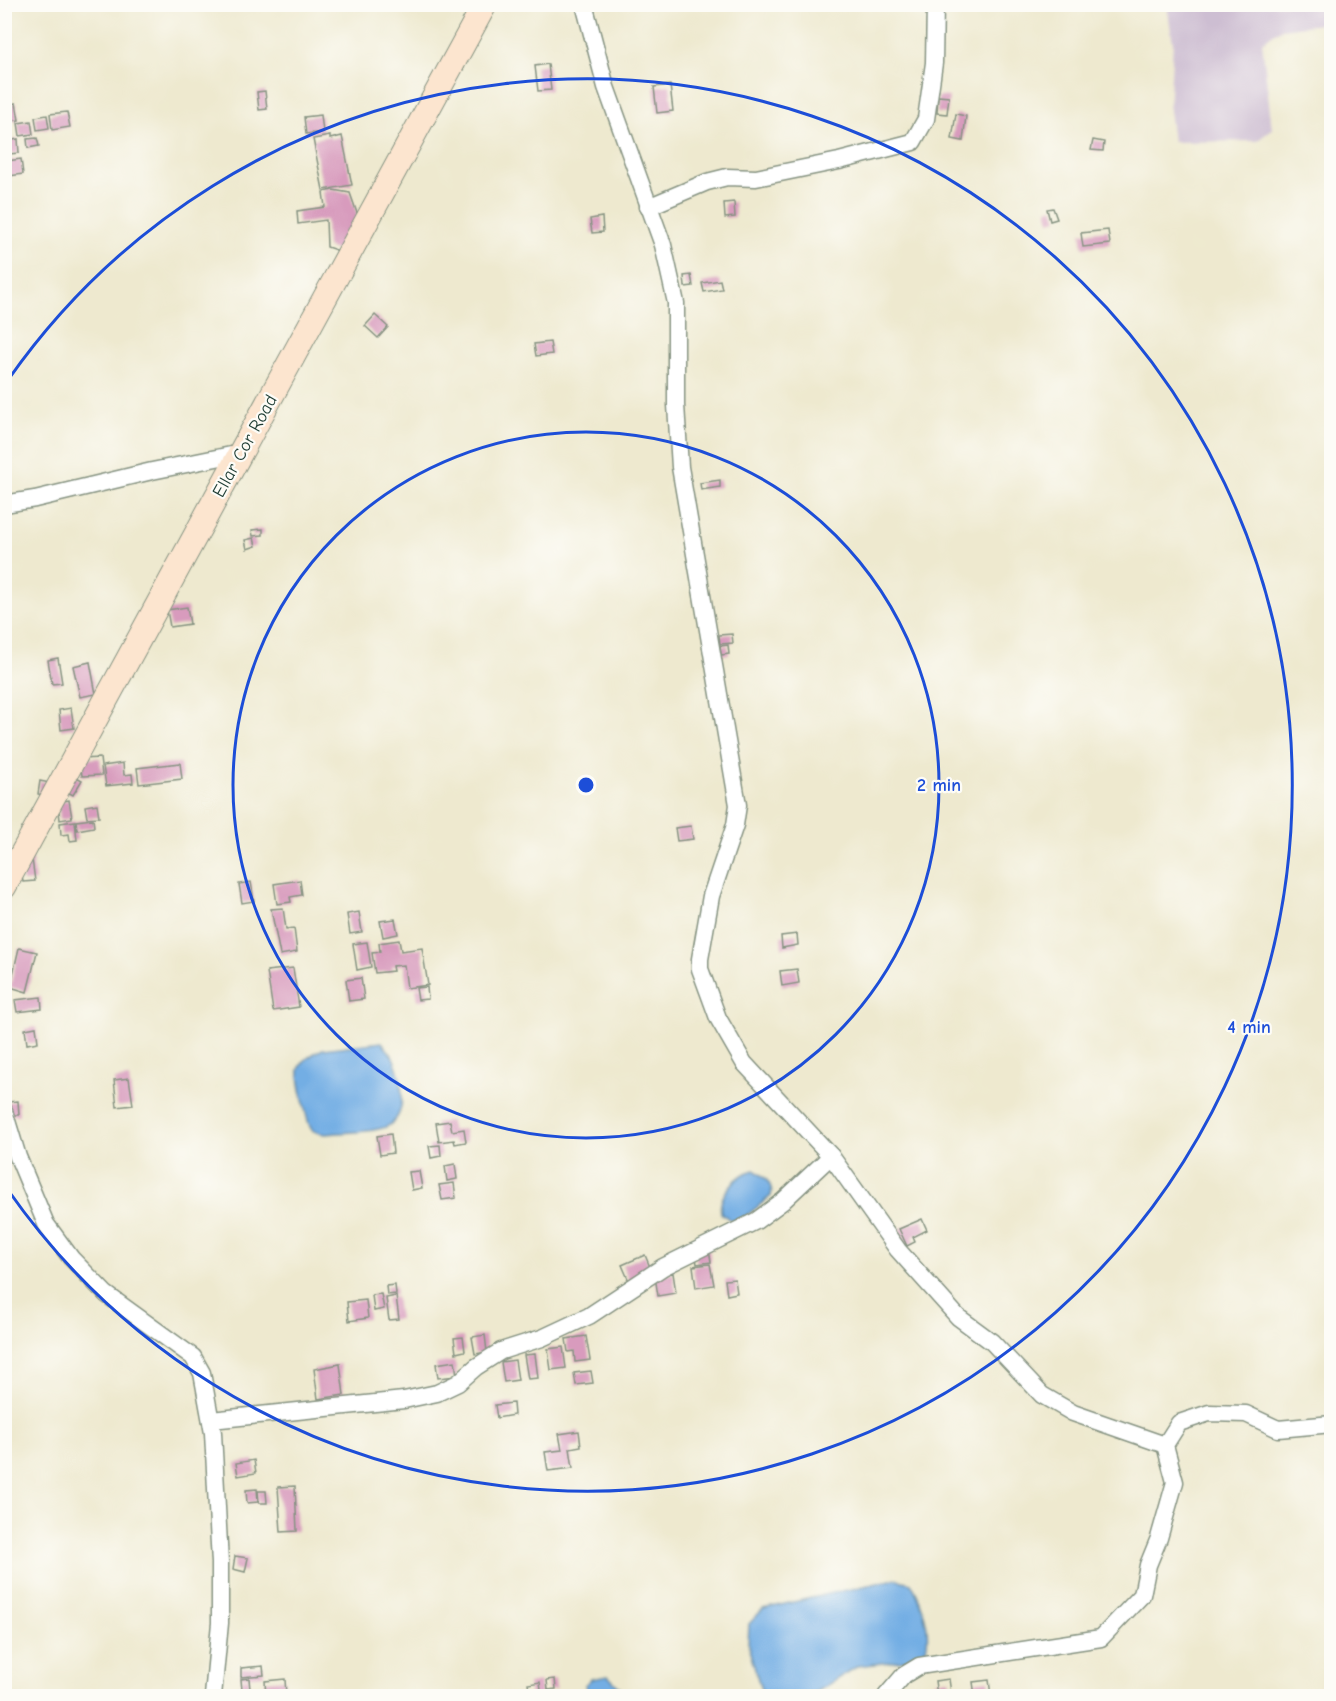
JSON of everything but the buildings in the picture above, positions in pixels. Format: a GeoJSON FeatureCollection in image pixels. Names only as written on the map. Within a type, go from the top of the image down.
{"type":"FeatureCollection","features":[{"type":"Feature","properties":{"kind":"main road","name":"Ellar Cor Road"},"geometry":{"type":"LineString","coordinates":[[4,887],[485,4]]}},
{"type":"Feature","properties":{"kind":"street"},"geometry":{"type":"LineString","coordinates":[[584,4],[606,87],[663,245],[676,303],[676,405],[680,467],[738,805],[735,825],[711,896],[701,947],[700,969],[718,1018],[744,1063],[831,1156],[898,1250],[958,1317],[992,1342],[1042,1395],[1073,1413],[1165,1445]]}},
{"type":"Feature","properties":{"kind":"street"},"geometry":{"type":"LineString","coordinates":[[648,207],[707,182],[728,177],[756,178],[839,161],[913,142],[926,119],[934,63],[935,4]]}},
{"type":"Feature","properties":{"kind":"street"},"geometry":{"type":"LineString","coordinates":[[4,504],[241,453]]}},
{"type":"Feature","properties":{"kind":"street"},"geometry":{"type":"LineString","coordinates":[[4,1112],[18,1156],[46,1224],[71,1258],[106,1294],[193,1357],[202,1373],[211,1420],[220,1563],[220,1623],[213,1696]]}},
{"type":"Feature","properties":{"kind":"street"},"geometry":{"type":"LineString","coordinates":[[211,1420],[404,1400],[437,1392],[458,1383],[476,1367],[501,1351],[542,1338],[589,1316],[663,1267],[756,1221],[783,1201],[831,1156]]}},
{"type":"Feature","properties":{"kind":"street"},"geometry":{"type":"LineString","coordinates":[[886,1696],[904,1675],[919,1666],[1101,1638],[1142,1595],[1148,1565],[1159,1538],[1175,1482],[1165,1445],[1179,1424],[1209,1413],[1246,1414],[1278,1429],[1332,1424]]}},
{"type":"Feature","properties":{"kind":"shaded area"},"geometry":{"type":"Polygon","coordinates":[[[1331,4],[1328,20],[1320,24],[1281,29],[1262,42],[1272,129],[1257,141],[1173,142],[1169,109],[1173,43],[1167,5],[1331,4]]]}},
{"type":"Feature","properties":{"kind":"water"},"geometry":{"type":"Polygon","coordinates":[[[382,1042],[393,1057],[401,1082],[402,1101],[397,1118],[386,1127],[370,1131],[326,1134],[312,1130],[305,1111],[300,1082],[299,1070],[303,1063],[323,1049],[382,1042]]]}},
{"type":"Feature","properties":{"kind":"water"},"geometry":{"type":"Polygon","coordinates":[[[754,1170],[770,1184],[771,1196],[742,1219],[732,1221],[721,1213],[722,1199],[735,1181],[754,1170]]]}},
{"type":"Feature","properties":{"kind":"water"},"geometry":{"type":"Polygon","coordinates":[[[895,1579],[911,1583],[923,1609],[927,1640],[922,1658],[858,1666],[809,1696],[763,1696],[748,1646],[749,1624],[763,1609],[895,1579]]]}},
{"type":"Feature","properties":{"kind":"water"},"geometry":{"type":"Polygon","coordinates":[[[608,1676],[621,1689],[622,1696],[589,1696],[585,1685],[591,1679],[608,1676]]]}}]}
